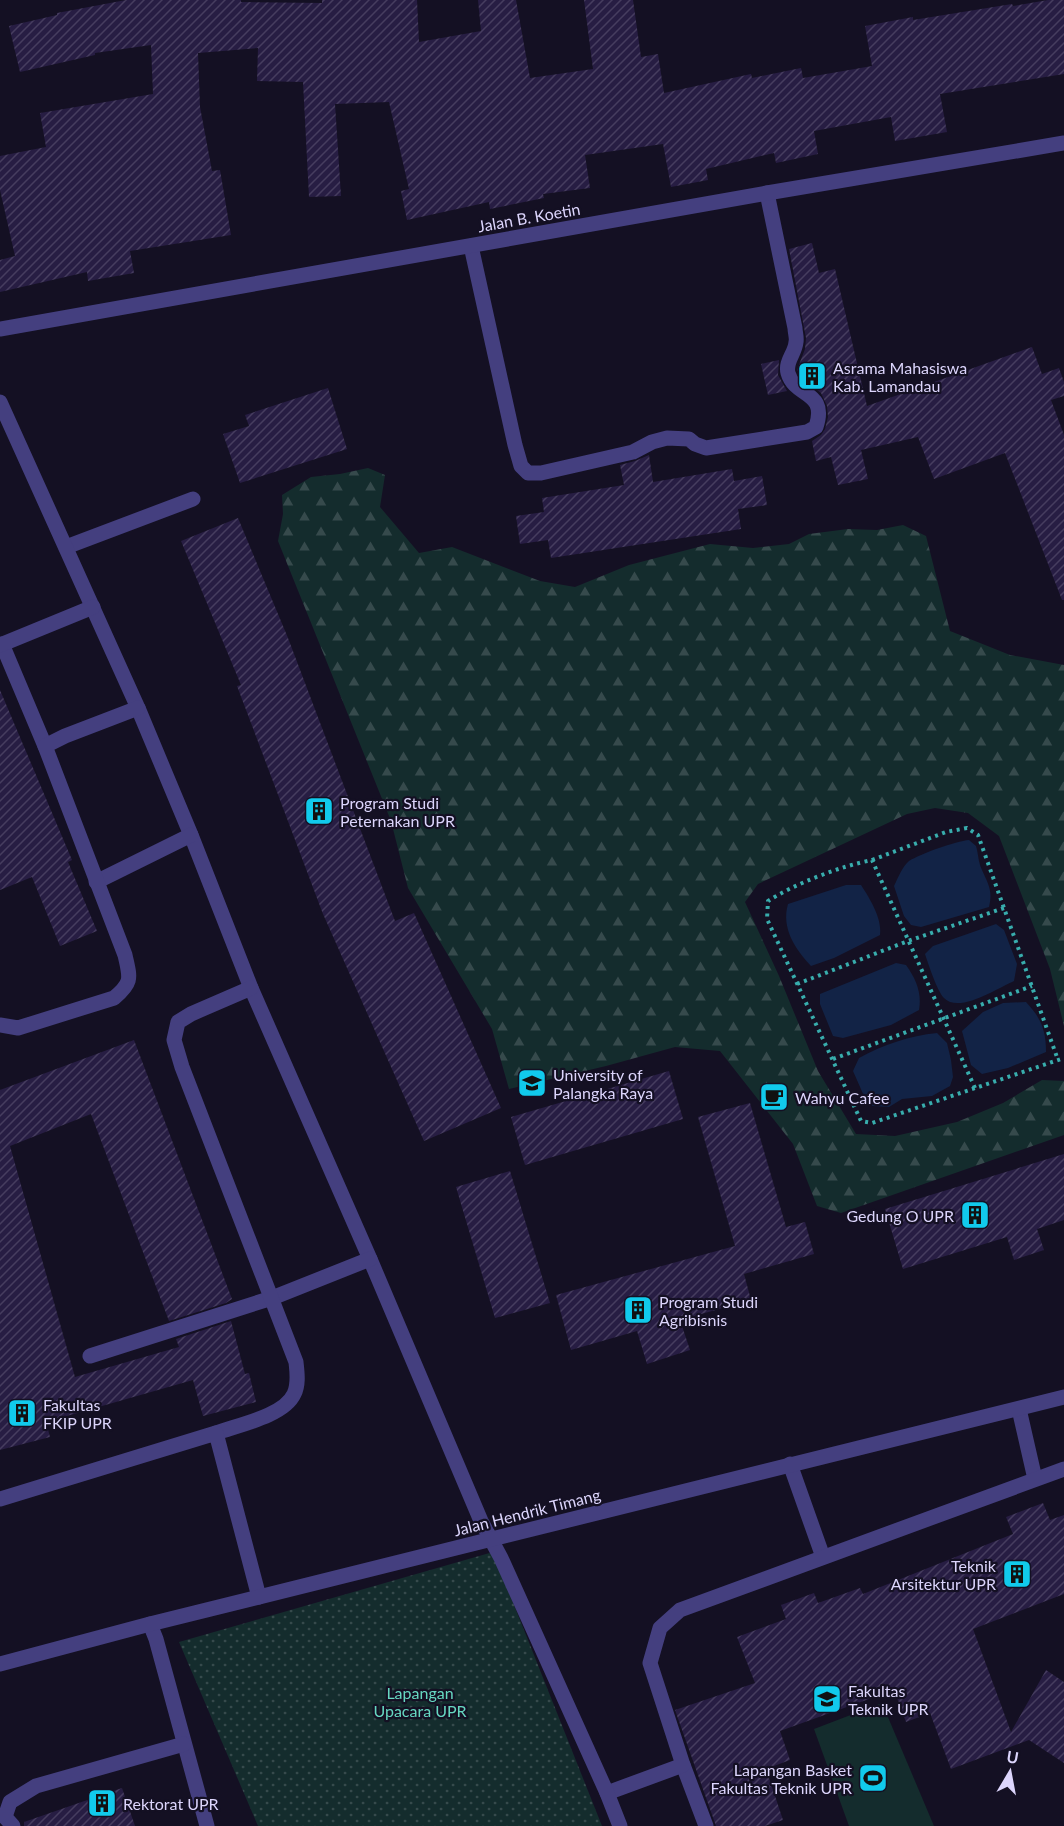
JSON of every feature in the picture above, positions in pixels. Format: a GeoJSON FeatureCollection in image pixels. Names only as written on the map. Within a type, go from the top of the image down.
{"type":"FeatureCollection","features":[{"type":"Feature","properties":{"kind":"street","name":"Jalan B. Koetin"},"geometry":{"type":"LineString","coordinates":[[0,329],[767,193],[1064,143]]}},
{"type":"Feature","properties":{"kind":"street"},"geometry":{"type":"LineString","coordinates":[[471,246],[515,445],[521,466],[528,472],[541,472],[633,453],[652,442],[667,438],[689,439],[706,448],[765,440],[807,432],[816,427],[819,418],[816,401],[811,395],[799,389],[788,372],[787,362],[796,343],[795,328],[767,193]]}},
{"type":"Feature","properties":{"kind":"street"},"geometry":{"type":"LineString","coordinates":[[0,402],[138,708],[251,988],[370,1259],[481,1521],[492,1539],[620,1826]]}},
{"type":"Feature","properties":{"kind":"street"},"geometry":{"type":"LineString","coordinates":[[66,547],[193,498]]}},
{"type":"Feature","properties":{"kind":"street"},"geometry":{"type":"LineString","coordinates":[[0,1025],[18,1028],[114,998],[126,988],[130,976],[125,955],[45,746],[1,645],[93,607]]}},
{"type":"Feature","properties":{"kind":"street"},"geometry":{"type":"LineString","coordinates":[[45,746],[138,708]]}},
{"type":"Feature","properties":{"kind":"street"},"geometry":{"type":"LineString","coordinates":[[96,882],[191,835]]}},
{"type":"Feature","properties":{"kind":"street"},"geometry":{"type":"LineString","coordinates":[[0,1499],[216,1433],[284,1407],[294,1394],[297,1382],[296,1362],[182,1067],[174,1040],[178,1022],[251,988]]}},
{"type":"Feature","properties":{"kind":"street"},"geometry":{"type":"LineString","coordinates":[[90,1356],[272,1298],[370,1259]]}},
{"type":"Feature","properties":{"kind":"street","name":"Jalan Hendrik Timang"},"geometry":{"type":"LineString","coordinates":[[0,1664],[150,1624],[1064,1396]]}},
{"type":"Feature","properties":{"kind":"street"},"geometry":{"type":"LineString","coordinates":[[1019,1409],[1035,1479]]}},
{"type":"Feature","properties":{"kind":"street"},"geometry":{"type":"LineString","coordinates":[[216,1433],[259,1597]]}},
{"type":"Feature","properties":{"kind":"street"},"geometry":{"type":"LineString","coordinates":[[790,1464],[823,1557]]}},
{"type":"Feature","properties":{"kind":"street"},"geometry":{"type":"LineString","coordinates":[[706,1826],[683,1765],[650,1663],[660,1628],[680,1610],[1064,1469]]}},
{"type":"Feature","properties":{"kind":"street"},"geometry":{"type":"LineString","coordinates":[[150,1624],[207,1826]]}},
{"type":"Feature","properties":{"kind":"street"},"geometry":{"type":"LineString","coordinates":[[13,1826],[5,1817],[10,1802],[36,1786],[184,1744]]}},
{"type":"Feature","properties":{"kind":"street"},"geometry":{"type":"LineString","coordinates":[[607,1793],[683,1765]]}},
{"type":"Feature","properties":{"kind":"path"},"geometry":{"type":"LineString","coordinates":[[1058,1060],[978,835],[967,828],[946,831],[872,860],[857,862],[784,890],[768,901],[767,919],[861,1121],[872,1124],[1064,1058]]}},
{"type":"Feature","properties":{"kind":"path"},"geometry":{"type":"LineString","coordinates":[[872,860],[975,1088]]}},
{"type":"Feature","properties":{"kind":"path"},"geometry":{"type":"LineString","coordinates":[[797,984],[908,941],[1004,908]]}},
{"type":"Feature","properties":{"kind":"path"},"geometry":{"type":"LineString","coordinates":[[832,1059],[1032,986]]}},
{"type":"Feature","properties":{"kind":"green space"},"geometry":{"type":"Polygon","coordinates":[[[368,468],[385,475],[380,507],[419,553],[452,547],[540,581],[575,587],[629,565],[710,544],[753,548],[789,544],[809,534],[848,529],[877,530],[903,525],[926,536],[950,631],[1010,655],[1064,665],[1064,1026],[1050,969],[999,836],[968,813],[935,808],[907,814],[758,884],[745,902],[779,976],[818,1071],[856,1134],[895,1136],[957,1122],[1003,1103],[1042,1080],[1064,1081],[1064,1135],[841,1213],[817,1206],[793,1144],[720,1051],[675,1047],[509,1089],[492,1029],[408,888],[391,821],[278,541],[283,514],[282,495],[311,477],[368,468]]]}},
{"type":"Feature","properties":{"kind":"green space","name":"Lapangan Upacara UPR"},"geometry":{"type":"Polygon","coordinates":[[[493,1552],[602,1826],[258,1826],[179,1642],[493,1552]]]}},
{"type":"Feature","properties":{"kind":"green space","name":"Lapangan Basket Fakultas Teknik UPR"},"geometry":{"type":"Polygon","coordinates":[[[882,1703],[934,1826],[849,1826],[814,1729],[882,1703]]]}},
{"type":"Feature","properties":{"kind":"water"},"geometry":{"type":"Polygon","coordinates":[[[969,840],[976,846],[980,865],[989,885],[991,895],[989,907],[921,927],[911,925],[904,916],[894,886],[904,866],[909,861],[929,852],[969,840]]]}},
{"type":"Feature","properties":{"kind":"water"},"geometry":{"type":"Polygon","coordinates":[[[846,885],[861,885],[877,915],[880,935],[834,958],[811,966],[800,953],[788,930],[786,913],[788,904],[846,885]]]}},
{"type":"Feature","properties":{"kind":"water"},"geometry":{"type":"Polygon","coordinates":[[[996,924],[1004,930],[1017,964],[1014,981],[969,1001],[959,1003],[944,998],[925,954],[933,946],[996,924]]]}},
{"type":"Feature","properties":{"kind":"water"},"geometry":{"type":"Polygon","coordinates":[[[896,963],[906,965],[915,981],[920,998],[919,1010],[891,1025],[843,1038],[833,1036],[820,1004],[820,994],[896,963]]]}},
{"type":"Feature","properties":{"kind":"water"},"geometry":{"type":"Polygon","coordinates":[[[1026,1002],[1042,1025],[1046,1052],[1008,1068],[982,1074],[971,1065],[962,1031],[983,1012],[1003,1003],[1026,1002]]]}},
{"type":"Feature","properties":{"kind":"water"},"geometry":{"type":"Polygon","coordinates":[[[937,1033],[947,1043],[953,1077],[950,1086],[932,1096],[902,1099],[889,1107],[872,1106],[864,1096],[853,1071],[859,1058],[897,1041],[937,1033]]]}},
{"type":"Feature","properties":{"kind":"building"},"geometry":{"type":"Polygon","coordinates":[[[126,0],[322,3],[322,0],[417,0],[419,42],[481,31],[478,0],[516,0],[530,78],[593,69],[584,0],[633,0],[641,57],[658,54],[664,93],[751,74],[752,78],[801,68],[803,78],[872,66],[865,26],[1012,4],[1013,6],[1048,0],[1064,0],[1064,74],[940,94],[947,132],[895,141],[891,117],[814,131],[818,154],[776,163],[774,153],[706,169],[708,180],[671,187],[663,144],[585,155],[590,188],[543,194],[544,198],[490,209],[489,202],[407,220],[401,191],[409,189],[389,102],[335,104],[341,196],[309,197],[303,82],[257,81],[258,48],[198,53],[200,107],[212,171],[220,170],[231,235],[130,251],[134,273],[88,281],[87,272],[0,292],[0,260],[15,256],[0,190],[0,156],[46,147],[40,113],[153,94],[151,45],[95,53],[95,55],[20,72],[9,26],[57,15],[57,13],[126,0]]]}},
{"type":"Feature","properties":{"kind":"building"},"geometry":{"type":"Polygon","coordinates":[[[812,243],[819,273],[835,269],[867,406],[1032,347],[1042,374],[1059,368],[1064,382],[1064,396],[1051,400],[1064,435],[1064,600],[1062,600],[1005,453],[934,479],[918,437],[861,450],[868,479],[838,485],[831,457],[816,461],[812,441],[825,429],[828,417],[827,406],[821,393],[804,380],[797,370],[805,349],[806,338],[789,249],[812,243]]]}},
{"type":"Feature","properties":{"kind":"building"},"geometry":{"type":"Polygon","coordinates":[[[779,360],[778,375],[787,391],[768,395],[761,364],[779,360]]]}},
{"type":"Feature","properties":{"kind":"building"},"geometry":{"type":"Polygon","coordinates":[[[328,388],[347,449],[240,483],[223,434],[249,426],[245,415],[328,388]]]}},
{"type":"Feature","properties":{"kind":"building"},"geometry":{"type":"Polygon","coordinates":[[[649,455],[653,482],[732,469],[734,481],[762,476],[767,505],[738,509],[741,529],[551,558],[548,540],[520,544],[516,516],[544,512],[542,498],[624,485],[620,465],[649,455]]]}},
{"type":"Feature","properties":{"kind":"building"},"geometry":{"type":"Polygon","coordinates":[[[238,518],[288,638],[395,921],[414,913],[501,1108],[424,1141],[323,914],[237,686],[241,685],[181,541],[238,518]]]}},
{"type":"Feature","properties":{"kind":"building"},"geometry":{"type":"Polygon","coordinates":[[[0,690],[72,860],[68,862],[97,931],[60,946],[32,877],[0,890],[0,690]]]}},
{"type":"Feature","properties":{"kind":"building"},"geometry":{"type":"Polygon","coordinates":[[[134,1040],[232,1299],[169,1321],[91,1114],[10,1146],[75,1377],[179,1347],[176,1339],[231,1321],[245,1374],[249,1373],[256,1402],[203,1416],[193,1380],[46,1422],[50,1437],[0,1450],[0,1090],[134,1040]]]}},
{"type":"Feature","properties":{"kind":"building"},"geometry":{"type":"Polygon","coordinates":[[[669,1071],[683,1119],[525,1165],[511,1117],[669,1071]]]}},
{"type":"Feature","properties":{"kind":"building"},"geometry":{"type":"Polygon","coordinates":[[[750,1103],[786,1227],[805,1222],[814,1254],[744,1274],[751,1300],[680,1320],[690,1350],[647,1364],[637,1331],[571,1350],[556,1295],[735,1246],[698,1117],[750,1103]]]}},
{"type":"Feature","properties":{"kind":"building","name":"Gedung O UPR"},"geometry":{"type":"Polygon","coordinates":[[[1064,1154],[1064,1220],[1037,1229],[1044,1250],[1014,1260],[1007,1237],[903,1269],[885,1209],[1064,1154]]]}},
{"type":"Feature","properties":{"kind":"building"},"geometry":{"type":"Polygon","coordinates":[[[510,1171],[550,1303],[495,1318],[456,1187],[510,1171]]]}},
{"type":"Feature","properties":{"kind":"building"},"geometry":{"type":"Polygon","coordinates":[[[1043,1503],[1050,1520],[1064,1515],[1064,1594],[973,1629],[1011,1732],[1046,1670],[1064,1682],[1064,1763],[1029,1740],[951,1769],[930,1713],[906,1722],[894,1690],[780,1731],[790,1760],[766,1769],[783,1820],[765,1826],[716,1826],[675,1710],[755,1683],[737,1637],[786,1619],[781,1605],[814,1593],[818,1603],[860,1588],[863,1594],[1013,1534],[1006,1517],[1043,1503]]]}},
{"type":"Feature","properties":{"kind":"building","name":"Rektorat UPR"},"geometry":{"type":"Polygon","coordinates":[[[122,1788],[135,1826],[24,1826],[24,1822],[122,1788]]]}},
{"type":"Feature","properties":{"kind":"place","name":"Asrama Mahasiswa Kab. Lamandau"},"geometry":{"type":"Point","coordinates":[812,376]}},
{"type":"Feature","properties":{"kind":"place","name":"Program Studi Peternakan UPR"},"geometry":{"type":"Point","coordinates":[319,811]}},
{"type":"Feature","properties":{"kind":"place","name":"University of Palangka Raya"},"geometry":{"type":"Point","coordinates":[532,1083]}},
{"type":"Feature","properties":{"kind":"place","name":"Wahyu Cafee"},"geometry":{"type":"Point","coordinates":[774,1097]}},
{"type":"Feature","properties":{"kind":"place","name":"Gedung O UPR"},"geometry":{"type":"Point","coordinates":[975,1215]}},
{"type":"Feature","properties":{"kind":"place","name":"Program Studi Agribisnis"},"geometry":{"type":"Point","coordinates":[638,1310]}},
{"type":"Feature","properties":{"kind":"place","name":"Fakultas FKIP UPR"},"geometry":{"type":"Point","coordinates":[22,1413]}},
{"type":"Feature","properties":{"kind":"place","name":"Teknik Arsitektur UPR"},"geometry":{"type":"Point","coordinates":[1017,1574]}},
{"type":"Feature","properties":{"kind":"place","name":"Fakultas Teknik UPR"},"geometry":{"type":"Point","coordinates":[827,1699]}},
{"type":"Feature","properties":{"kind":"place","name":"Lapangan Basket Fakultas Teknik UPR"},"geometry":{"type":"Point","coordinates":[873,1778]}},
{"type":"Feature","properties":{"kind":"place","name":"Rektorat UPR"},"geometry":{"type":"Point","coordinates":[102,1803]}}]}
